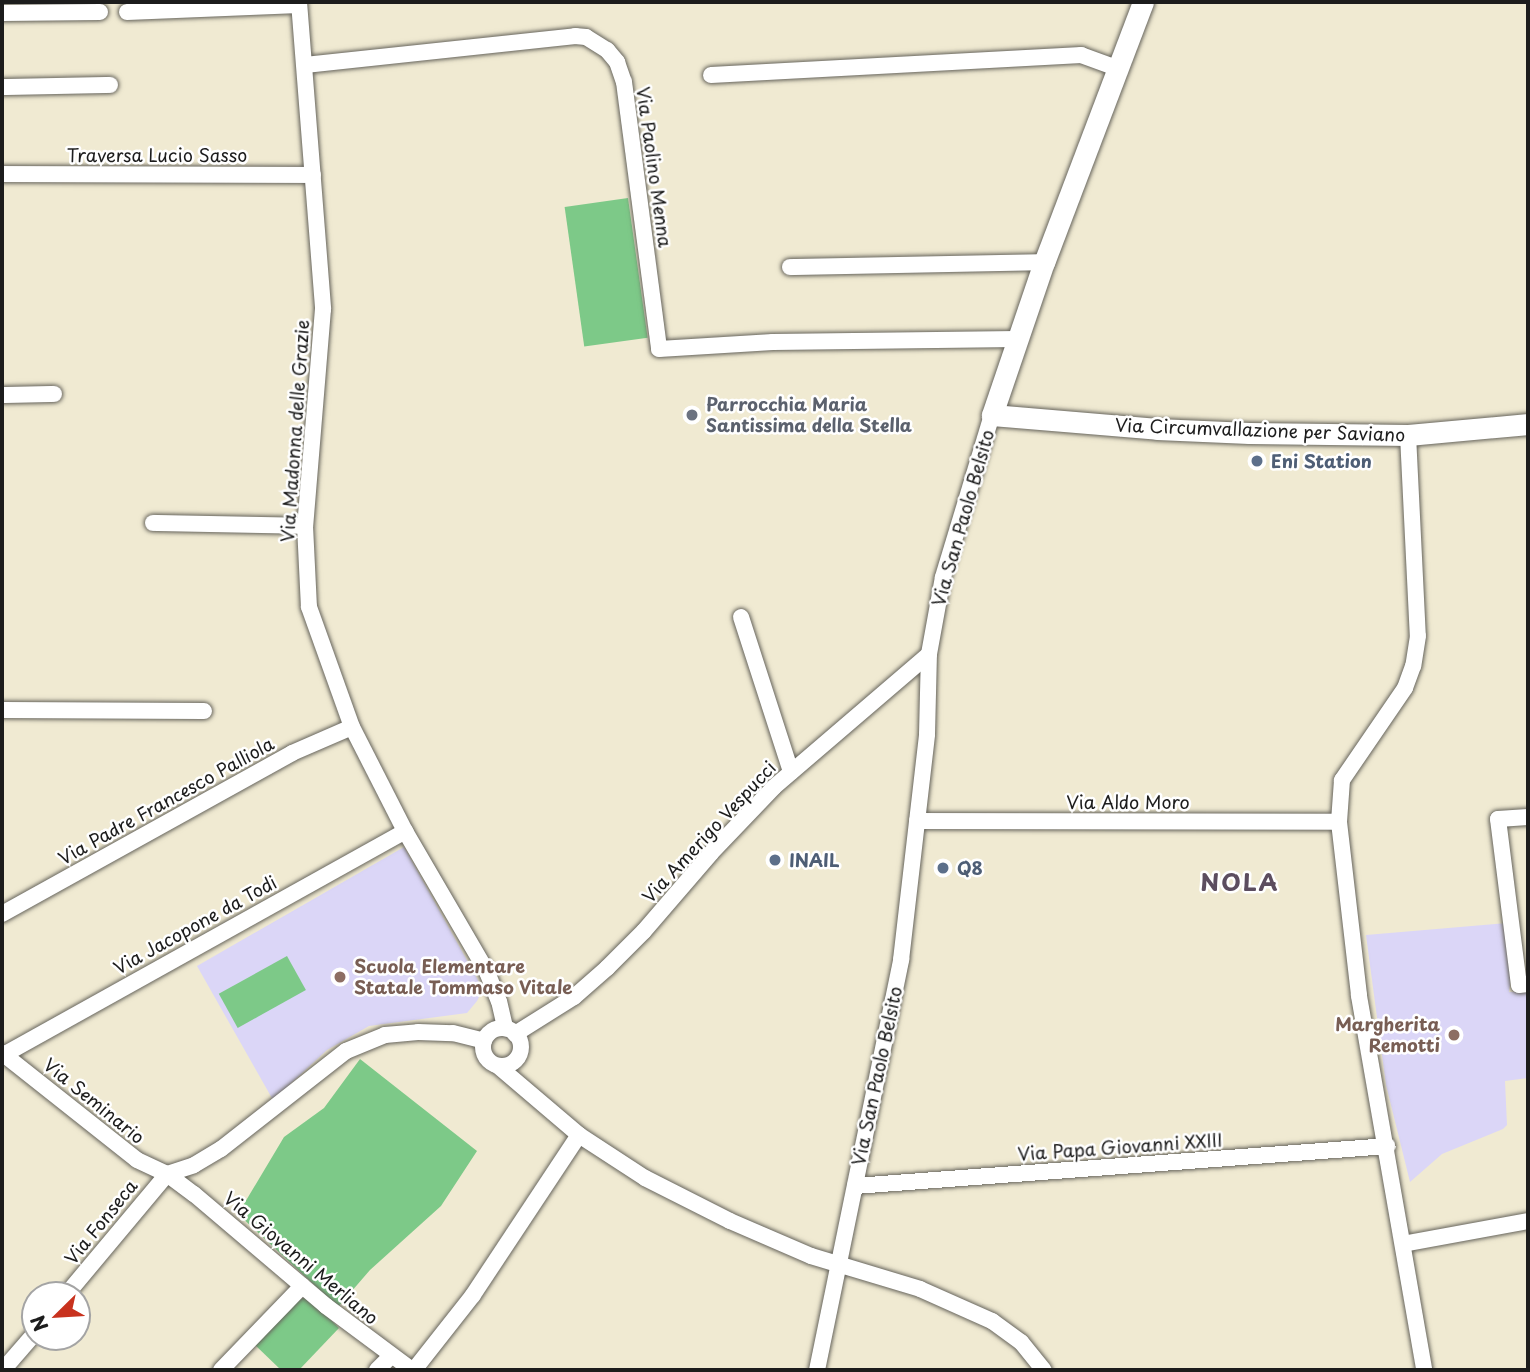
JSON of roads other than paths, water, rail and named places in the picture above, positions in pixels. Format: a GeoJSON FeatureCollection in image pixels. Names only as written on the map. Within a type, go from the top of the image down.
{"type":"FeatureCollection","features":[{"type":"Feature","properties":{"kind":"main road","name":"Via San Paolo Belsito"},"geometry":{"type":"LineString","coordinates":[[992,415],[1044,262],[1143,2]]}},
{"type":"Feature","properties":{"kind":"main road","name":"Via Circumvallazione per Saviano"},"geometry":{"type":"LineString","coordinates":[[992,415],[1157,429],[1408,435],[1528,424]]}},
{"type":"Feature","properties":{"kind":"street"},"geometry":{"type":"LineString","coordinates":[[127,12],[299,4]]}},
{"type":"Feature","properties":{"kind":"street","name":"Via Madonna delle Grazie"},"geometry":{"type":"LineString","coordinates":[[299,4],[323,309],[305,526],[309,607],[352,727],[405,831],[486,972],[510,1031]]}},
{"type":"Feature","properties":{"kind":"street"},"geometry":{"type":"LineString","coordinates":[[2,13],[100,12]]}},
{"type":"Feature","properties":{"kind":"street","name":"Via Paolino Menna"},"geometry":{"type":"LineString","coordinates":[[305,65],[575,36],[586,37],[607,50],[617,62],[624,82],[659,349],[773,342],[1017,339]]}},
{"type":"Feature","properties":{"kind":"street"},"geometry":{"type":"LineString","coordinates":[[711,75],[1081,55],[1117,68]]}},
{"type":"Feature","properties":{"kind":"street"},"geometry":{"type":"LineString","coordinates":[[2,87],[110,85]]}},
{"type":"Feature","properties":{"kind":"street","name":"Traversa Lucio Sasso"},"geometry":{"type":"LineString","coordinates":[[2,174],[313,175]]}},
{"type":"Feature","properties":{"kind":"street"},"geometry":{"type":"LineString","coordinates":[[790,267],[1044,262]]}},
{"type":"Feature","properties":{"kind":"street"},"geometry":{"type":"LineString","coordinates":[[2,395],[54,394]]}},
{"type":"Feature","properties":{"kind":"street","name":"Via San Paolo Belsito"},"geometry":{"type":"LineString","coordinates":[[817,1370],[901,960],[927,734],[929,654],[943,577],[992,415]]}},
{"type":"Feature","properties":{"kind":"street"},"geometry":{"type":"LineString","coordinates":[[1408,435],[1418,636],[1413,666],[1405,688],[1342,780],[1339,822],[1359,996],[1388,1146],[1424,1370]]}},
{"type":"Feature","properties":{"kind":"street"},"geometry":{"type":"LineString","coordinates":[[153,523],[305,526]]}},
{"type":"Feature","properties":{"kind":"street"},"geometry":{"type":"LineString","coordinates":[[741,617],[791,772]]}},
{"type":"Feature","properties":{"kind":"street","name":"Via Amerigo Vespucci"},"geometry":{"type":"LineString","coordinates":[[510,1031],[574,996],[607,968],[644,931],[720,844],[791,772],[929,654]]}},
{"type":"Feature","properties":{"kind":"street"},"geometry":{"type":"LineString","coordinates":[[2,710],[204,711]]}},
{"type":"Feature","properties":{"kind":"street","name":"Via Padre Francesco Palliola"},"geometry":{"type":"LineString","coordinates":[[2,914],[292,753],[352,727]]}},
{"type":"Feature","properties":{"kind":"street"},"geometry":{"type":"LineString","coordinates":[[1528,817],[1498,819],[1518,985],[1528,984]]}},
{"type":"Feature","properties":{"kind":"street","name":"Via Aldo Moro"},"geometry":{"type":"LineString","coordinates":[[917,821],[1339,822]]}},
{"type":"Feature","properties":{"kind":"street","name":"Via Jacopone da Todi"},"geometry":{"type":"LineString","coordinates":[[3,1052],[405,831]]}},
{"type":"Feature","properties":{"kind":"street"},"geometry":{"type":"LineString","coordinates":[[167,1174],[194,1165],[221,1149],[346,1051],[364,1041],[418,1031],[453,1033],[484,1041]]}},
{"type":"Feature","properties":{"kind":"street"},"geometry":{"type":"LineString","coordinates":[[498,1066],[510,1065],[519,1056],[521,1044],[510,1031],[491,1032],[484,1041],[486,1058],[579,1135],[645,1178],[730,1221],[811,1256],[838,1262],[919,1289],[992,1321],[1021,1342],[1044,1370]]}},
{"type":"Feature","properties":{"kind":"street","name":"Via Seminario"},"geometry":{"type":"LineString","coordinates":[[3,1052],[137,1160],[167,1174]]}},
{"type":"Feature","properties":{"kind":"street"},"geometry":{"type":"LineString","coordinates":[[413,1370],[473,1295],[579,1135]]}},
{"type":"Feature","properties":{"kind":"street","name":"Via Papa Giovanni XXIII"},"geometry":{"type":"LineString","coordinates":[[855,1186],[1388,1146]]}},
{"type":"Feature","properties":{"kind":"street","name":"Via Giovanni Merliano"},"geometry":{"type":"LineString","coordinates":[[167,1174],[302,1286],[391,1356],[413,1370]]}},
{"type":"Feature","properties":{"kind":"street","name":"Via Fonseca"},"geometry":{"type":"LineString","coordinates":[[78,1281],[167,1174]]}},
{"type":"Feature","properties":{"kind":"street"},"geometry":{"type":"LineString","coordinates":[[1403,1244],[1528,1221]]}},
{"type":"Feature","properties":{"kind":"street"},"geometry":{"type":"LineString","coordinates":[[221,1370],[302,1286]]}},
{"type":"Feature","properties":{"kind":"street"},"geometry":{"type":"LineString","coordinates":[[3,1370],[21,1349]]}},
{"type":"Feature","properties":{"kind":"street"},"geometry":{"type":"LineString","coordinates":[[377,1370],[391,1356]]}},
{"type":"Feature","properties":{"kind":"place","name":"Parrocchia Maria Santissima della Stella"},"geometry":{"type":"Point","coordinates":[692,415]}},
{"type":"Feature","properties":{"kind":"place","name":"Eni Station"},"geometry":{"type":"Point","coordinates":[1257,461]}},
{"type":"Feature","properties":{"kind":"place","name":"INAIL"},"geometry":{"type":"Point","coordinates":[775,860]}},
{"type":"Feature","properties":{"kind":"place","name":"Q8"},"geometry":{"type":"Point","coordinates":[943,868]}},
{"type":"Feature","properties":{"kind":"place","name":"Scuola Elementare Statale Tommaso Vitale"},"geometry":{"type":"Point","coordinates":[340,977]}},
{"type":"Feature","properties":{"kind":"place","name":"Margherita Remotti"},"geometry":{"type":"Point","coordinates":[1454,1035]}},
{"type":"Feature","properties":{"kind":"district","name":"NOLA"},"geometry":{"type":"Point","coordinates":[1240,882]}}]}
